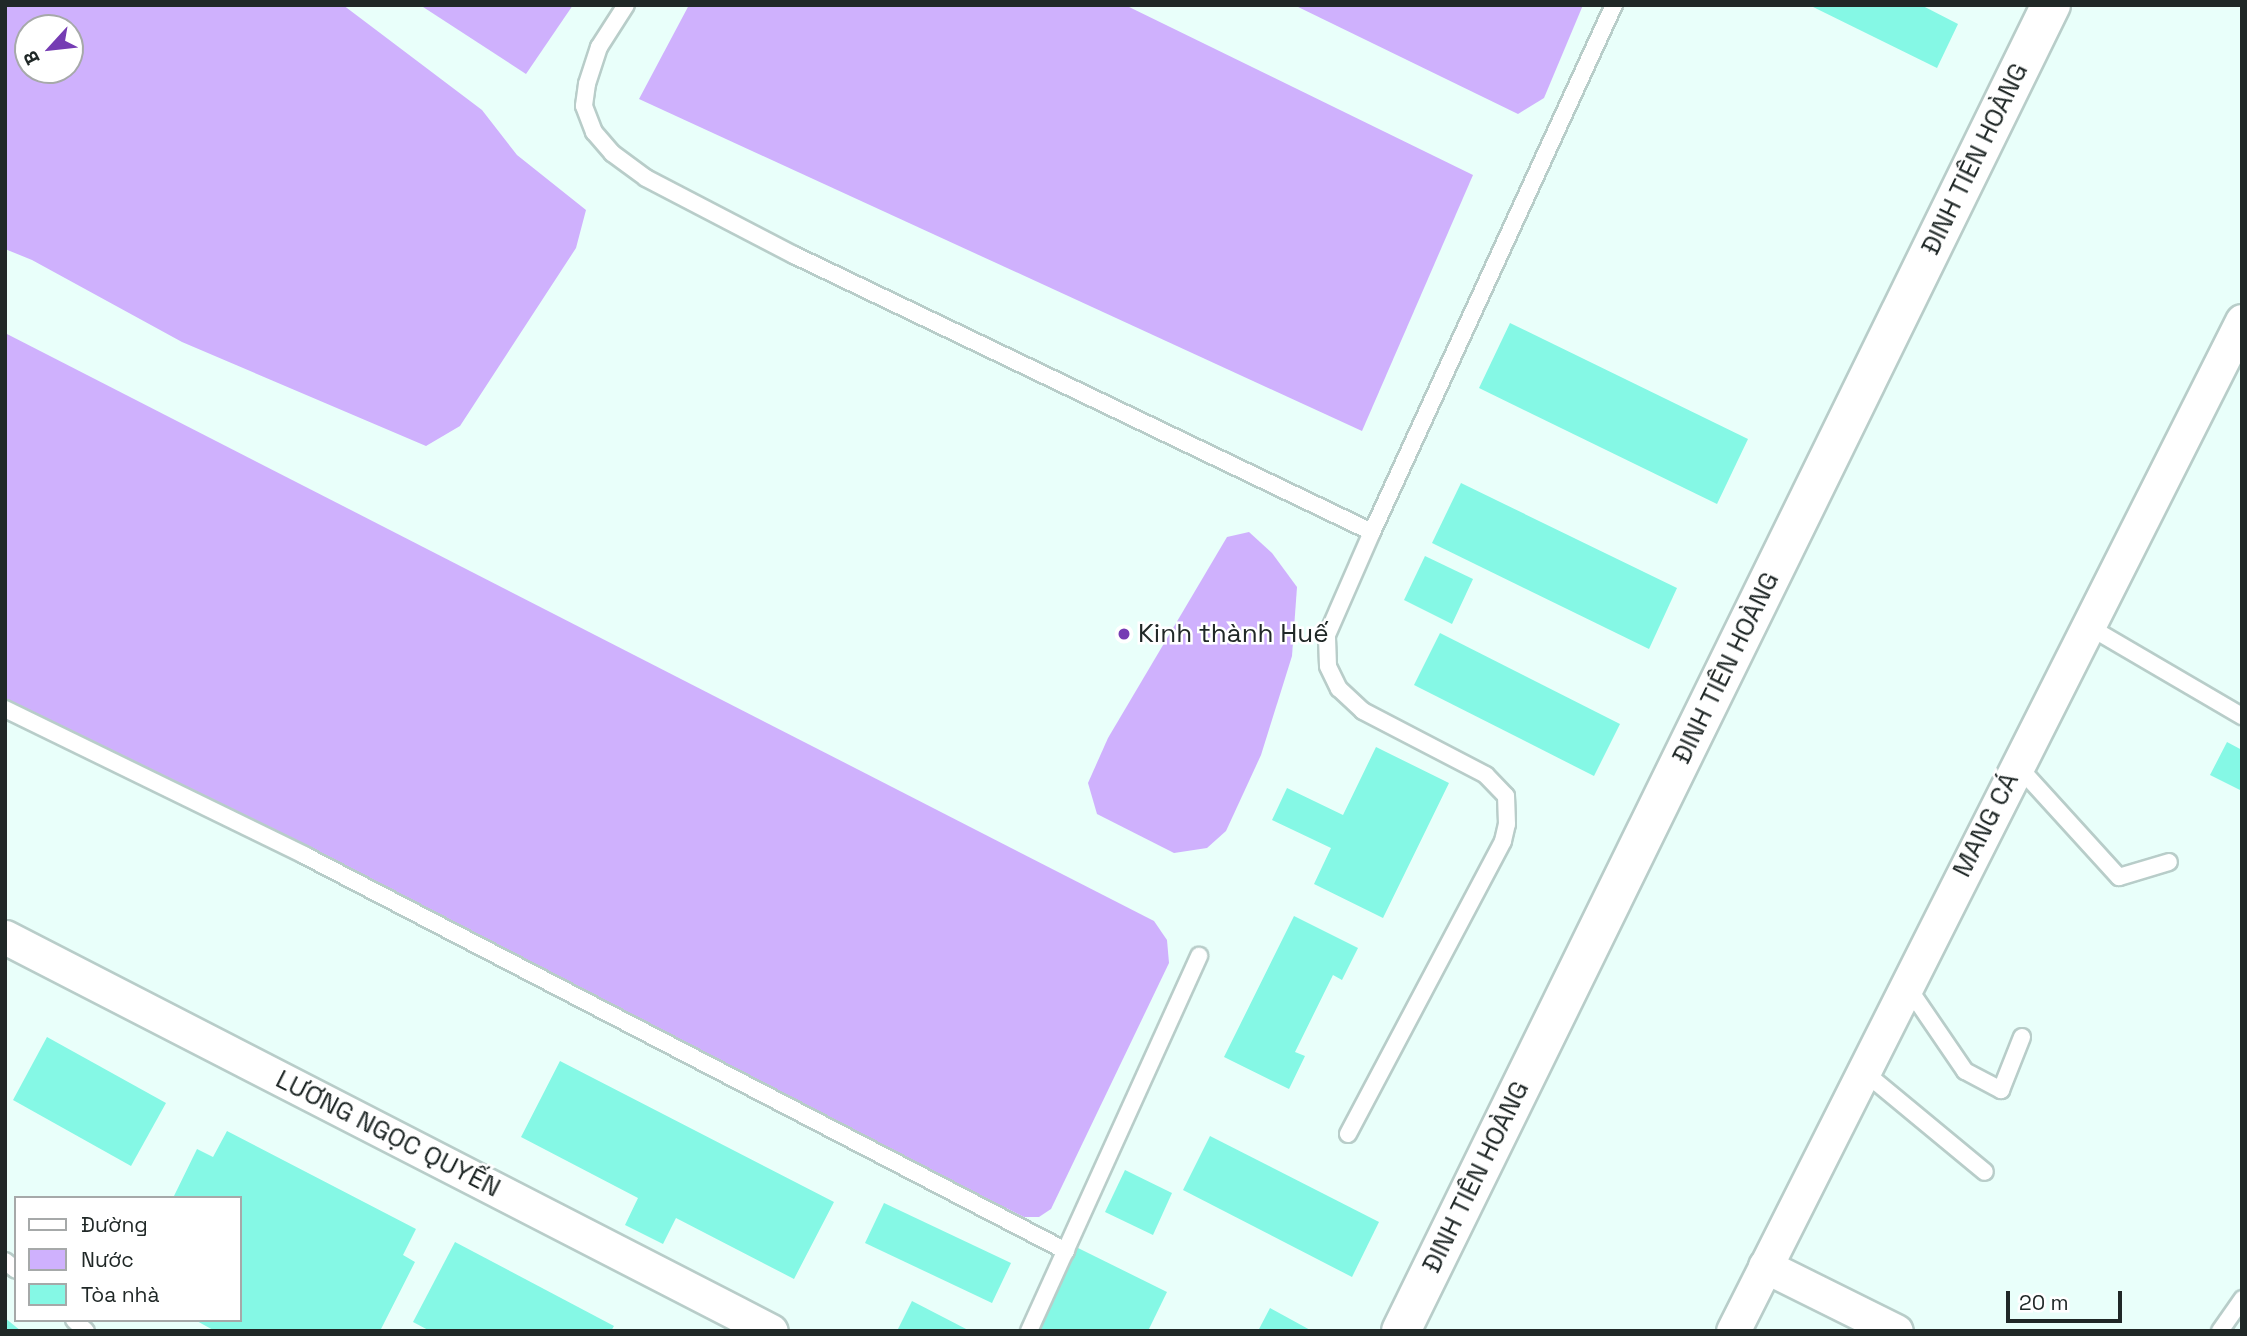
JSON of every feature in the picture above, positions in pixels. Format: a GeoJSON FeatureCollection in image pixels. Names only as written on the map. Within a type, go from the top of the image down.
{"type":"FeatureCollection","features":[{"type":"Feature","properties":{"kind":"main road","name":"ĐINH TIÊN HOÀNG"},"geometry":{"type":"LineString","coordinates":[[1401,1331],[2051,5]]}},
{"type":"Feature","properties":{"kind":"street","name":"MANG CÁ"},"geometry":{"type":"LineString","coordinates":[[1733,1331],[2086,625],[2242,321]]}},
{"type":"Feature","properties":{"kind":"street","name":"LƯƠNG NGỌC QUYẾN"},"geometry":{"type":"LineString","coordinates":[[5,937],[771,1331]]}},
{"type":"Feature","properties":{"kind":"street"},"geometry":{"type":"LineString","coordinates":[[1765,1266],[1896,1331]]}},
{"type":"Feature","properties":{"kind":"lane"},"geometry":{"type":"LineString","coordinates":[[626,5],[599,47],[587,84],[584,106],[594,132],[612,153],[646,178],[794,255],[1372,532]]}},
{"type":"Feature","properties":{"kind":"lane"},"geometry":{"type":"LineString","coordinates":[[1348,1134],[1503,842],[1507,824],[1506,796],[1486,775],[1363,711],[1339,689],[1328,666],[1327,635],[1614,5]]}},
{"type":"Feature","properties":{"kind":"lane"},"geometry":{"type":"LineString","coordinates":[[2086,625],[2242,716]]}},
{"type":"Feature","properties":{"kind":"lane"},"geometry":{"type":"LineString","coordinates":[[5,709],[304,855],[1066,1251]]}},
{"type":"Feature","properties":{"kind":"lane"},"geometry":{"type":"LineString","coordinates":[[2016,764],[2119,877],[2169,862]]}},
{"type":"Feature","properties":{"kind":"lane"},"geometry":{"type":"LineString","coordinates":[[1029,1331],[1199,957]]}},
{"type":"Feature","properties":{"kind":"lane"},"geometry":{"type":"LineString","coordinates":[[1906,984],[1965,1071],[2001,1090],[2022,1037]]}},
{"type":"Feature","properties":{"kind":"lane"},"geometry":{"type":"LineString","coordinates":[[1863,1071],[1985,1172]]}},
{"type":"Feature","properties":{"kind":"lane"},"geometry":{"type":"LineString","coordinates":[[2220,1331],[2242,1299]]}},
{"type":"Feature","properties":{"kind":"water"},"geometry":{"type":"Polygon","coordinates":[[[5,5],[343,5],[482,110],[517,155],[586,210],[576,248],[460,426],[426,446],[182,342],[32,260],[5,249],[5,5]]]}},
{"type":"Feature","properties":{"kind":"water"},"geometry":{"type":"Polygon","coordinates":[[[420,5],[573,5],[526,74],[420,5]]]}},
{"type":"Feature","properties":{"kind":"water"},"geometry":{"type":"Polygon","coordinates":[[[689,5],[1125,5],[1473,175],[1362,431],[639,99],[689,5]]]}},
{"type":"Feature","properties":{"kind":"water"},"geometry":{"type":"Polygon","coordinates":[[[1294,5],[1583,5],[1544,98],[1518,114],[1294,5]]]}},
{"type":"Feature","properties":{"kind":"water"},"geometry":{"type":"Polygon","coordinates":[[[5,333],[1154,921],[1167,940],[1169,963],[1051,1209],[1039,1217],[1024,1217],[5,703],[5,333]]]}},
{"type":"Feature","properties":{"kind":"water"},"geometry":{"type":"Polygon","coordinates":[[[1249,532],[1272,553],[1297,587],[1292,656],[1261,755],[1226,831],[1207,848],[1174,853],[1097,814],[1088,783],[1108,738],[1227,537],[1249,532]]]}},
{"type":"Feature","properties":{"kind":"building"},"geometry":{"type":"Polygon","coordinates":[[[1809,5],[1921,5],[1958,24],[1937,68],[1809,5]]]}},
{"type":"Feature","properties":{"kind":"building"},"geometry":{"type":"Polygon","coordinates":[[[1510,323],[1748,439],[1717,504],[1479,388],[1510,323]]]}},
{"type":"Feature","properties":{"kind":"building"},"geometry":{"type":"Polygon","coordinates":[[[1461,483],[1677,588],[1649,649],[1432,543],[1461,483]]]}},
{"type":"Feature","properties":{"kind":"building"},"geometry":{"type":"Polygon","coordinates":[[[1425,556],[1473,579],[1452,624],[1404,600],[1425,556]]]}},
{"type":"Feature","properties":{"kind":"building"},"geometry":{"type":"Polygon","coordinates":[[[1440,633],[1620,724],[1594,776],[1414,685],[1440,633]]]}},
{"type":"Feature","properties":{"kind":"building"},"geometry":{"type":"Polygon","coordinates":[[[2227,742],[2242,750],[2242,791],[2210,775],[2227,742]]]}},
{"type":"Feature","properties":{"kind":"building"},"geometry":{"type":"Polygon","coordinates":[[[1376,747],[1449,783],[1383,918],[1314,884],[1331,848],[1272,820],[1287,788],[1343,815],[1376,747]]]}},
{"type":"Feature","properties":{"kind":"building"},"geometry":{"type":"Polygon","coordinates":[[[1294,916],[1358,948],[1342,980],[1333,975],[1295,1052],[1305,1056],[1289,1089],[1224,1057],[1294,916]]]}},
{"type":"Feature","properties":{"kind":"building"},"geometry":{"type":"Polygon","coordinates":[[[47,1037],[166,1103],[131,1166],[13,1100],[47,1037]]]}},
{"type":"Feature","properties":{"kind":"building"},"geometry":{"type":"Polygon","coordinates":[[[560,1061],[834,1202],[794,1279],[676,1218],[663,1244],[625,1225],[638,1198],[521,1137],[560,1061]]]}},
{"type":"Feature","properties":{"kind":"building"},"geometry":{"type":"Polygon","coordinates":[[[227,1131],[416,1229],[403,1255],[415,1262],[380,1331],[215,1331],[199,1322],[242,1322],[242,1196],[174,1196],[197,1149],[213,1157],[227,1131]]]}},
{"type":"Feature","properties":{"kind":"building"},"geometry":{"type":"Polygon","coordinates":[[[1210,1136],[1379,1222],[1352,1277],[1183,1190],[1210,1136]]]}},
{"type":"Feature","properties":{"kind":"building"},"geometry":{"type":"Polygon","coordinates":[[[1125,1170],[1172,1193],[1153,1235],[1105,1212],[1125,1170]]]}},
{"type":"Feature","properties":{"kind":"building"},"geometry":{"type":"Polygon","coordinates":[[[884,1203],[1011,1263],[992,1303],[865,1243],[884,1203]]]}},
{"type":"Feature","properties":{"kind":"building"},"geometry":{"type":"Polygon","coordinates":[[[455,1242],[614,1326],[611,1331],[430,1331],[413,1322],[455,1242]]]}},
{"type":"Feature","properties":{"kind":"building"},"geometry":{"type":"Polygon","coordinates":[[[1074,1246],[1167,1292],[1148,1331],[1033,1331],[1074,1246]]]}},
{"type":"Feature","properties":{"kind":"building"},"geometry":{"type":"Polygon","coordinates":[[[912,1301],[970,1331],[897,1331],[912,1301]]]}},
{"type":"Feature","properties":{"kind":"building"},"geometry":{"type":"Polygon","coordinates":[[[1270,1308],[1312,1331],[1258,1331],[1270,1308]]]}},
{"type":"Feature","properties":{"kind":"building"},"geometry":{"type":"Polygon","coordinates":[[[5,1318],[21,1331],[5,1331],[5,1318]]]}},
{"type":"Feature","properties":{"kind":"place","name":"Kinh thành Huế"},"geometry":{"type":"Point","coordinates":[1124,634]}}]}
